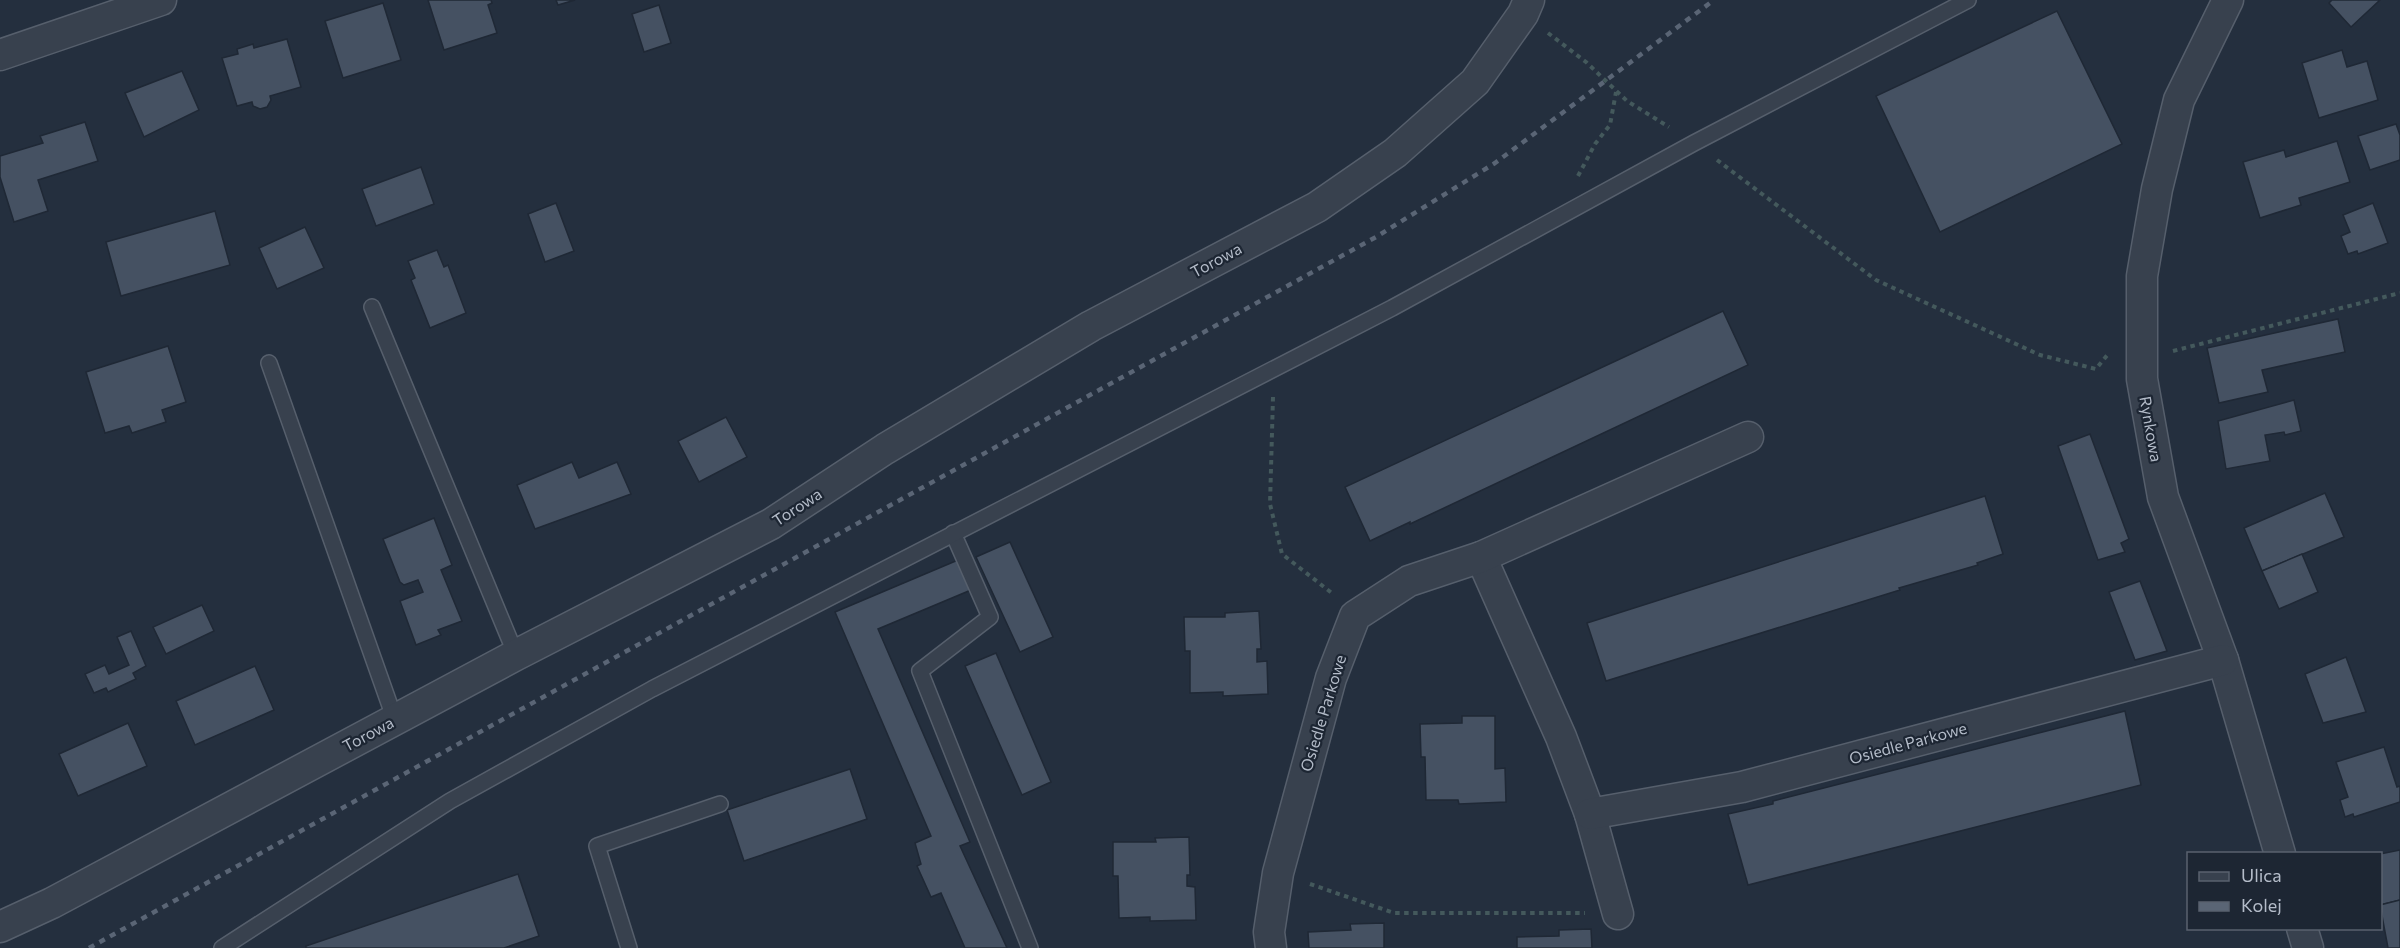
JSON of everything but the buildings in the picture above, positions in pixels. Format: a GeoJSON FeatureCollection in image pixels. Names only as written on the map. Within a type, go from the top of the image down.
{"type":"FeatureCollection","features":[{"type":"Feature","properties":{"kind":"street"},"geometry":{"type":"LineString","coordinates":[[0,55],[161,0]]}},
{"type":"Feature","properties":{"kind":"street","name":"Rynkowa"},"geometry":{"type":"LineString","coordinates":[[2228,0],[2179,100],[2162,167],[2142,276],[2142,379],[2163,497],[2223,660],[2279,852]]}},
{"type":"Feature","properties":{"kind":"street","name":"Torowa"},"geometry":{"type":"LineString","coordinates":[[0,927],[52,903],[516,655],[771,524],[885,449],[1091,326],[1317,207],[1395,153],[1475,82],[1526,7]]}},
{"type":"Feature","properties":{"kind":"street"},"geometry":{"type":"LineString","coordinates":[[1355,615],[1410,581],[1481,557],[1748,437]]}},
{"type":"Feature","properties":{"kind":"street"},"geometry":{"type":"LineString","coordinates":[[1481,557],[1561,737],[1590,814],[1618,914]]}},
{"type":"Feature","properties":{"kind":"street","name":"Osiedle Parkowe"},"geometry":{"type":"LineString","coordinates":[[1271,948],[1269,932],[1278,873],[1331,678],[1355,615]]}},
{"type":"Feature","properties":{"kind":"street","name":"Osiedle Parkowe"},"geometry":{"type":"LineString","coordinates":[[1590,814],[1742,786],[2223,660]]}},
{"type":"Feature","properties":{"kind":"street"},"geometry":{"type":"LineString","coordinates":[[2303,930],[2308,948]]}},
{"type":"Feature","properties":{"kind":"lane"},"geometry":{"type":"LineString","coordinates":[[222,948],[450,801],[652,689],[1273,369],[1694,143],[1968,0]]}},
{"type":"Feature","properties":{"kind":"lane"},"geometry":{"type":"LineString","coordinates":[[372,307],[516,655]]}},
{"type":"Feature","properties":{"kind":"lane"},"geometry":{"type":"LineString","coordinates":[[269,363],[395,720]]}},
{"type":"Feature","properties":{"kind":"lane"},"geometry":{"type":"LineString","coordinates":[[953,533],[990,617],[920,671],[1030,948]]}},
{"type":"Feature","properties":{"kind":"lane"},"geometry":{"type":"LineString","coordinates":[[629,948],[597,846],[720,804]]}},
{"type":"Feature","properties":{"kind":"path"},"geometry":{"type":"LineString","coordinates":[[1526,7],[1616,92],[1694,143],[1876,280],[2040,355],[2096,369],[2114,346]]}},
{"type":"Feature","properties":{"kind":"path"},"geometry":{"type":"LineString","coordinates":[[1555,219],[1595,144],[1610,124],[1616,92]]}},
{"type":"Feature","properties":{"kind":"path"},"geometry":{"type":"LineString","coordinates":[[2170,350],[2178,351],[2400,293]]}},
{"type":"Feature","properties":{"kind":"path"},"geometry":{"type":"LineString","coordinates":[[1273,369],[1270,504],[1282,554],[1322,585],[1355,615]]}},
{"type":"Feature","properties":{"kind":"path"},"geometry":{"type":"LineString","coordinates":[[1278,873],[1394,913],[1618,914]]}},
{"type":"Feature","properties":{"kind":"railway"},"geometry":{"type":"LineString","coordinates":[[89,948],[1376,237],[1495,163],[1714,0]]}}]}
